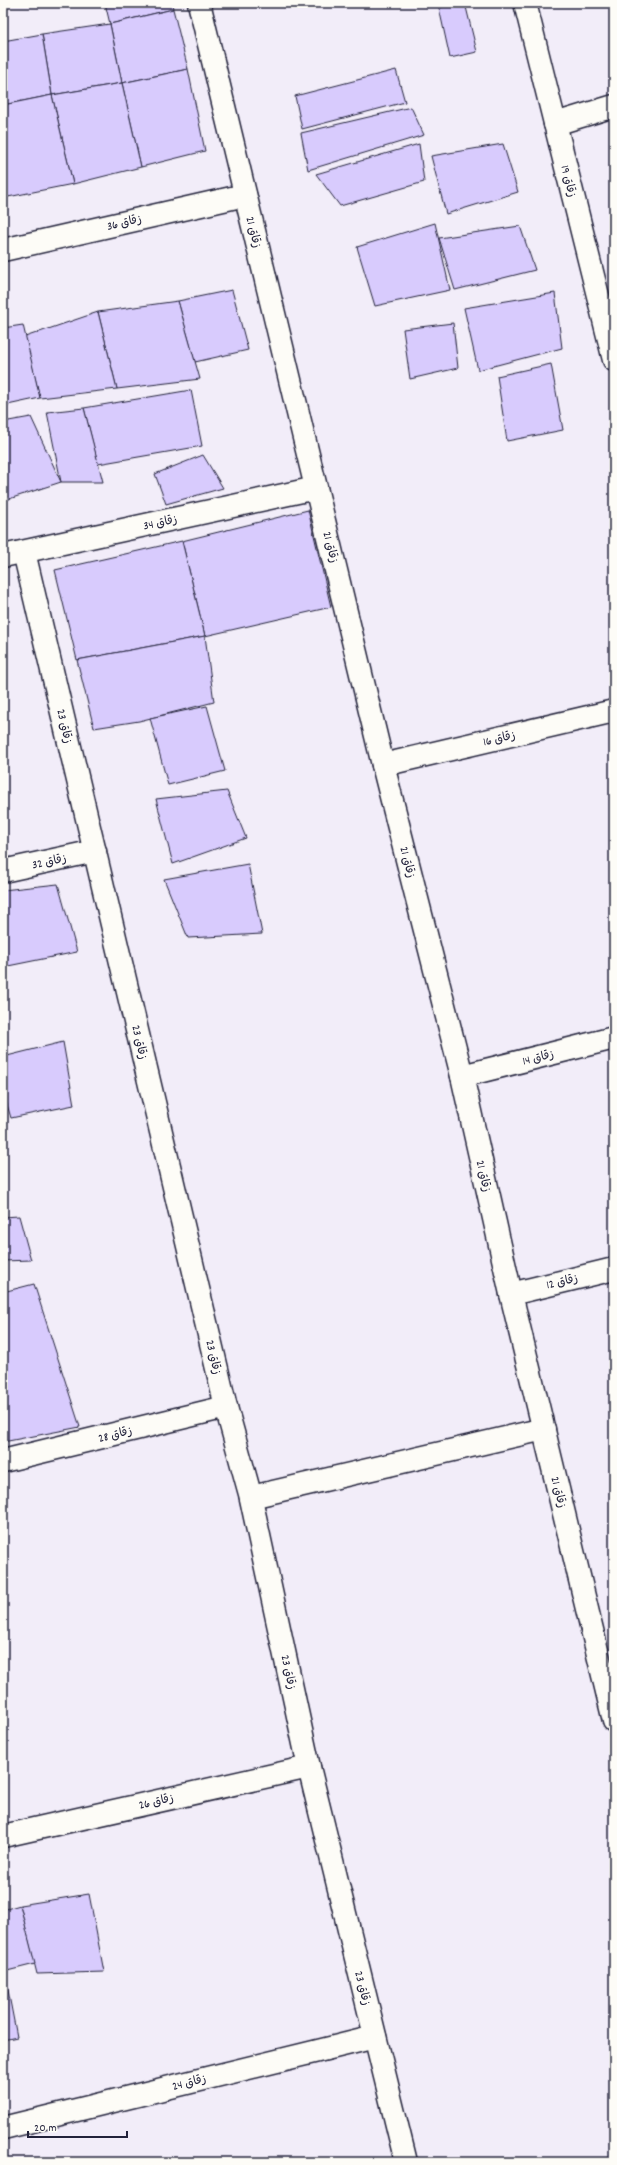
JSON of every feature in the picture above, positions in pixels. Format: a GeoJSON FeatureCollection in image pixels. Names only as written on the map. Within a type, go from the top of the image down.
{"type":"FeatureCollection","features":[{"type":"Feature","properties":{"kind":"street","name":"زقاق 21"},"geometry":{"type":"LineString","coordinates":[[199,3],[383,765],[462,1076],[510,1294],[614,1721]]}},
{"type":"Feature","properties":{"kind":"street","name":"زقاق 19"},"geometry":{"type":"LineString","coordinates":[[525,3],[614,360]]}},
{"type":"Feature","properties":{"kind":"street"},"geometry":{"type":"LineString","coordinates":[[554,124],[614,106]]}},
{"type":"Feature","properties":{"kind":"street","name":"زقاق 36"},"geometry":{"type":"LineString","coordinates":[[3,250],[246,195]]}},
{"type":"Feature","properties":{"kind":"street","name":"زقاق 34"},"geometry":{"type":"LineString","coordinates":[[3,556],[316,488]]}},
{"type":"Feature","properties":{"kind":"street","name":"زقاق 23"},"geometry":{"type":"LineString","coordinates":[[24,552],[226,1407],[251,1497],[309,1767],[406,2162]]}},
{"type":"Feature","properties":{"kind":"street","name":"زقاق 16"},"geometry":{"type":"LineString","coordinates":[[383,765],[614,711]]}},
{"type":"Feature","properties":{"kind":"street","name":"زقاق 32"},"geometry":{"type":"LineString","coordinates":[[3,871],[95,851]]}},
{"type":"Feature","properties":{"kind":"street","name":"زقاق 14"},"geometry":{"type":"LineString","coordinates":[[462,1076],[614,1038]]}},
{"type":"Feature","properties":{"kind":"street","name":"زقاق 12"},"geometry":{"type":"LineString","coordinates":[[510,1294],[614,1269]]}},
{"type":"Feature","properties":{"kind":"street","name":"زقاق 28"},"geometry":{"type":"LineString","coordinates":[[3,1461],[226,1407]]}},
{"type":"Feature","properties":{"kind":"street"},"geometry":{"type":"LineString","coordinates":[[251,1497],[544,1429]]}},
{"type":"Feature","properties":{"kind":"street","name":"زقاق 26"},"geometry":{"type":"LineString","coordinates":[[3,1836],[309,1767]]}},
{"type":"Feature","properties":{"kind":"street","name":"زقاق 24"},"geometry":{"type":"LineString","coordinates":[[3,2128],[375,2037]]}},
{"type":"Feature","properties":{"kind":"building"},"geometry":{"type":"Polygon","coordinates":[[[105,3],[172,3],[173,9],[110,24],[105,3]]]}},
{"type":"Feature","properties":{"kind":"building"},"geometry":{"type":"Polygon","coordinates":[[[454,3],[465,3],[477,52],[450,58],[439,8],[454,3]]]}},
{"type":"Feature","properties":{"kind":"building"},"geometry":{"type":"Polygon","coordinates":[[[173,9],[188,69],[122,83],[110,24],[173,9]]]}},
{"type":"Feature","properties":{"kind":"building"},"geometry":{"type":"Polygon","coordinates":[[[110,24],[122,83],[52,95],[42,34],[110,24]]]}},
{"type":"Feature","properties":{"kind":"building"},"geometry":{"type":"Polygon","coordinates":[[[42,34],[52,95],[3,105],[3,41],[42,34]]]}},
{"type":"Feature","properties":{"kind":"building"},"geometry":{"type":"Polygon","coordinates":[[[188,69],[205,151],[141,167],[122,83],[188,69]]]}},
{"type":"Feature","properties":{"kind":"building"},"geometry":{"type":"Polygon","coordinates":[[[396,70],[405,102],[302,129],[295,96],[396,70]]]}},
{"type":"Feature","properties":{"kind":"building"},"geometry":{"type":"Polygon","coordinates":[[[122,83],[141,167],[73,184],[52,95],[122,83]]]}},
{"type":"Feature","properties":{"kind":"building"},"geometry":{"type":"Polygon","coordinates":[[[52,95],[73,184],[3,198],[3,105],[52,95]]]}},
{"type":"Feature","properties":{"kind":"building"},"geometry":{"type":"Polygon","coordinates":[[[411,107],[424,135],[308,170],[301,133],[411,107]]]}},
{"type":"Feature","properties":{"kind":"building"},"geometry":{"type":"Polygon","coordinates":[[[419,144],[424,182],[340,206],[316,174],[419,144]]]}},
{"type":"Feature","properties":{"kind":"building"},"geometry":{"type":"Polygon","coordinates":[[[503,144],[518,192],[446,214],[431,156],[503,144]]]}},
{"type":"Feature","properties":{"kind":"building"},"geometry":{"type":"Polygon","coordinates":[[[435,223],[450,290],[375,306],[357,247],[435,223]]]}},
{"type":"Feature","properties":{"kind":"building"},"geometry":{"type":"Polygon","coordinates":[[[520,226],[535,270],[455,290],[439,238],[520,226]]]}},
{"type":"Feature","properties":{"kind":"building"},"geometry":{"type":"Polygon","coordinates":[[[232,290],[248,350],[195,362],[178,301],[232,290]]]}},
{"type":"Feature","properties":{"kind":"building"},"geometry":{"type":"Polygon","coordinates":[[[555,293],[562,348],[478,370],[464,308],[555,293]]]}},
{"type":"Feature","properties":{"kind":"building"},"geometry":{"type":"Polygon","coordinates":[[[178,301],[200,379],[117,389],[98,312],[178,301]]]}},
{"type":"Feature","properties":{"kind":"building"},"geometry":{"type":"Polygon","coordinates":[[[98,312],[117,389],[40,398],[25,337],[98,312]]]}},
{"type":"Feature","properties":{"kind":"building"},"geometry":{"type":"Polygon","coordinates":[[[453,323],[458,368],[410,379],[403,329],[453,323]]]}},
{"type":"Feature","properties":{"kind":"building"},"geometry":{"type":"Polygon","coordinates":[[[23,325],[40,398],[3,406],[3,328],[23,325]]]}},
{"type":"Feature","properties":{"kind":"building"},"geometry":{"type":"Polygon","coordinates":[[[551,364],[563,430],[507,441],[497,376],[551,364]]]}},
{"type":"Feature","properties":{"kind":"building"},"geometry":{"type":"Polygon","coordinates":[[[191,390],[202,446],[98,464],[84,408],[191,390]]]}},
{"type":"Feature","properties":{"kind":"building"},"geometry":{"type":"Polygon","coordinates":[[[84,408],[103,482],[61,482],[47,412],[84,408]]]}},
{"type":"Feature","properties":{"kind":"building"},"geometry":{"type":"Polygon","coordinates":[[[31,417],[61,482],[3,501],[3,422],[31,417]]]}},
{"type":"Feature","properties":{"kind":"building"},"geometry":{"type":"Polygon","coordinates":[[[203,455],[223,488],[166,504],[155,474],[203,455]]]}},
{"type":"Feature","properties":{"kind":"building"},"geometry":{"type":"Polygon","coordinates":[[[308,510],[331,607],[205,636],[182,541],[308,510]]]}},
{"type":"Feature","properties":{"kind":"building"},"geometry":{"type":"Polygon","coordinates":[[[182,541],[205,636],[77,660],[55,570],[182,541]]]}},
{"type":"Feature","properties":{"kind":"building"},"geometry":{"type":"Polygon","coordinates":[[[205,636],[214,702],[139,721],[94,728],[77,660],[205,636]]]}},
{"type":"Feature","properties":{"kind":"building"},"geometry":{"type":"Polygon","coordinates":[[[207,706],[225,771],[168,785],[150,718],[207,706]]]}},
{"type":"Feature","properties":{"kind":"building"},"geometry":{"type":"Polygon","coordinates":[[[227,791],[246,838],[173,864],[156,799],[227,791]]]}},
{"type":"Feature","properties":{"kind":"building"},"geometry":{"type":"Polygon","coordinates":[[[248,864],[262,934],[188,938],[164,879],[248,864]]]}},
{"type":"Feature","properties":{"kind":"building"},"geometry":{"type":"Polygon","coordinates":[[[58,884],[77,952],[3,967],[3,890],[58,884]]]}},
{"type":"Feature","properties":{"kind":"building"},"geometry":{"type":"Polygon","coordinates":[[[63,1042],[74,1105],[11,1118],[3,1091],[3,1057],[63,1042]]]}},
{"type":"Feature","properties":{"kind":"building"},"geometry":{"type":"Polygon","coordinates":[[[19,1216],[31,1260],[3,1261],[3,1217],[19,1216]]]}},
{"type":"Feature","properties":{"kind":"building"},"geometry":{"type":"Polygon","coordinates":[[[34,1284],[80,1427],[3,1442],[3,1292],[34,1284]]]}},
{"type":"Feature","properties":{"kind":"building"},"geometry":{"type":"Polygon","coordinates":[[[89,1894],[104,1972],[37,1974],[20,1905],[89,1894]]]}},
{"type":"Feature","properties":{"kind":"building"},"geometry":{"type":"Polygon","coordinates":[[[20,1905],[35,1964],[3,1972],[3,1910],[20,1905]]]}},
{"type":"Feature","properties":{"kind":"building"},"geometry":{"type":"Polygon","coordinates":[[[7,1985],[17,2037],[3,2040],[3,1986],[7,1985]]]}}]}
